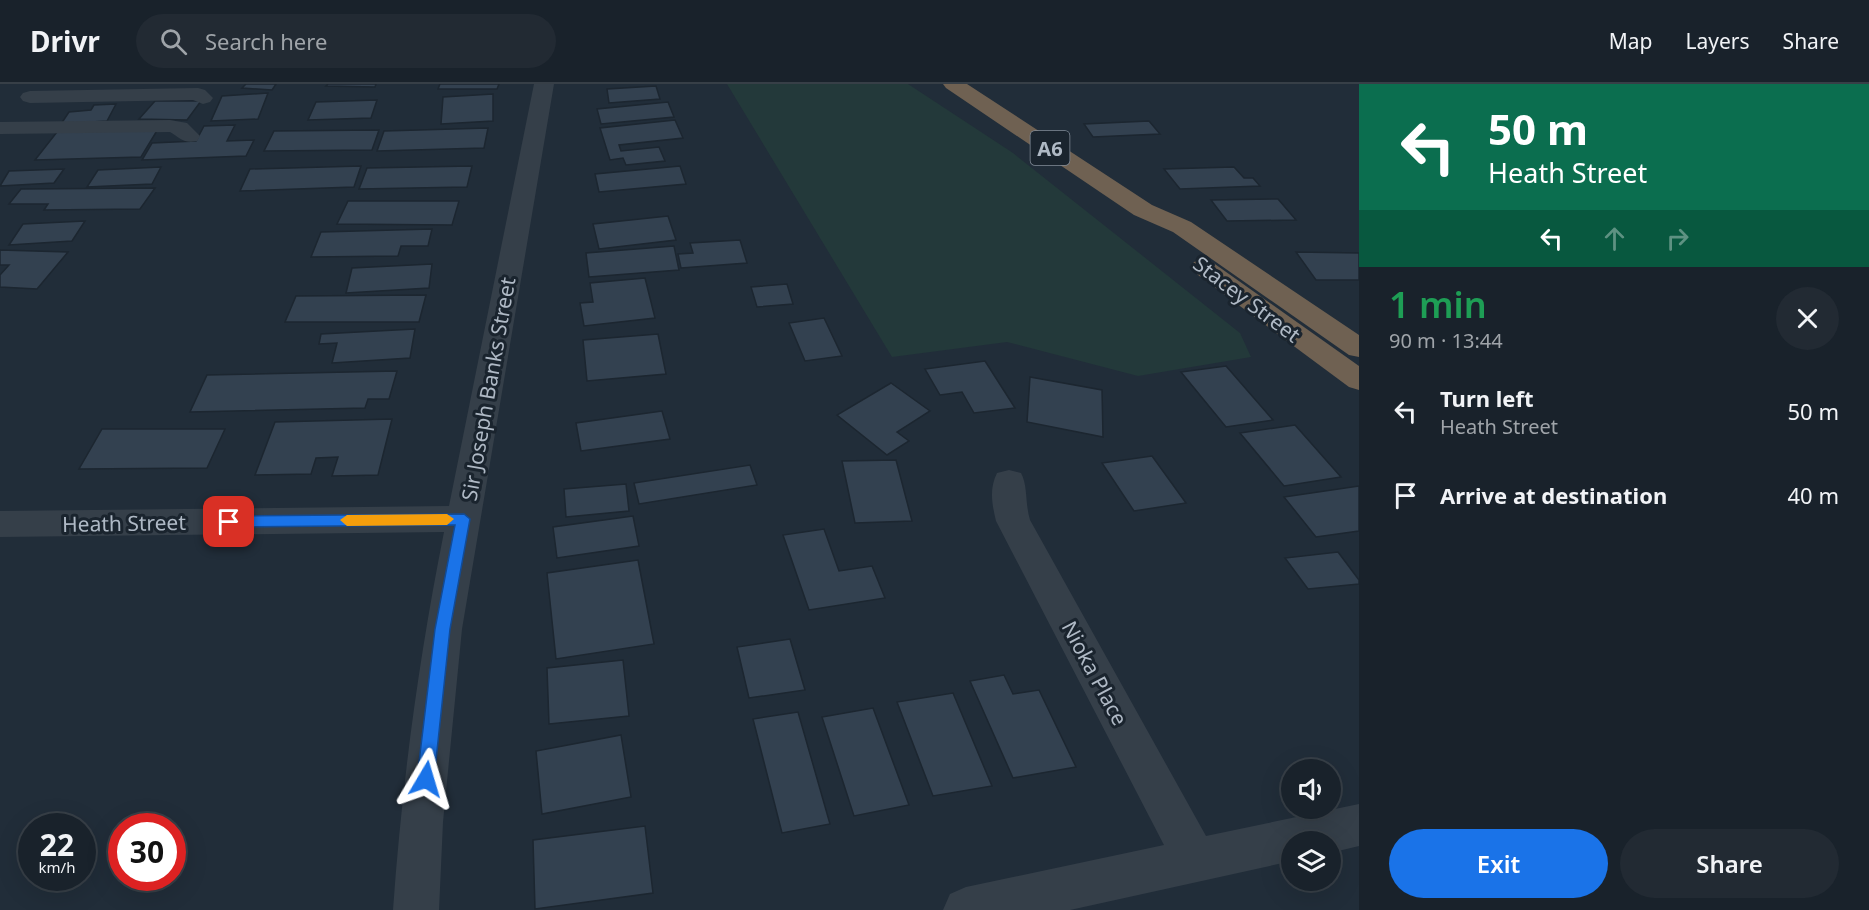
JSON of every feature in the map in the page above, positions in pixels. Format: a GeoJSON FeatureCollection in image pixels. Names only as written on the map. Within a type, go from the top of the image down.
{"type":"FeatureCollection","features":[{"type":"Feature","properties":{"kind":"highway","name":"Stacey Street"},"geometry":{"type":"LineString","coordinates":[[958,85],[1143,210],[1182,227],[1359,348]]}},
{"type":"Feature","properties":{"kind":"highway","name":"Stacey Street"},"geometry":{"type":"LineString","coordinates":[[1143,210],[1157,232],[1262,312],[1359,380]]}},
{"type":"Feature","properties":{"kind":"street","name":"Sir Joseph Banks Street"},"geometry":{"type":"LineString","coordinates":[[416,910],[421,822],[443,629],[544,84]]}},
{"type":"Feature","properties":{"kind":"street"},"geometry":{"type":"LineString","coordinates":[[0,128],[37,91],[198,94],[203,98]]}},
{"type":"Feature","properties":{"kind":"street"},"geometry":{"type":"LineString","coordinates":[[0,128],[170,126],[179,128],[189,136]]}},
{"type":"Feature","properties":{"kind":"street","name":"Nioka Place"},"geometry":{"type":"LineString","coordinates":[[1009,482],[1008,503],[1013,521],[1196,861]]}},
{"type":"Feature","properties":{"kind":"street","name":"Heath Street"},"geometry":{"type":"LineString","coordinates":[[0,524],[464,519]]}},
{"type":"Feature","properties":{"kind":"street"},"geometry":{"type":"LineString","coordinates":[[966,910],[1359,825]]}},
{"type":"Feature","properties":{"kind":"green space"},"geometry":{"type":"Polygon","coordinates":[[[727,84],[908,84],[1013,153],[1240,333],[1251,357],[1138,376],[1007,342],[892,357],[727,84]]]}},
{"type":"Feature","properties":{"kind":"building"},"geometry":{"type":"Polygon","coordinates":[[[246,84],[276,84],[272,90],[242,88],[246,84]]]}},
{"type":"Feature","properties":{"kind":"building"},"geometry":{"type":"Polygon","coordinates":[[[328,84],[376,84],[375,87],[326,86],[328,84]]]}},
{"type":"Feature","properties":{"kind":"building"},"geometry":{"type":"Polygon","coordinates":[[[440,84],[499,84],[497,89],[438,89],[440,84]]]}},
{"type":"Feature","properties":{"kind":"building"},"geometry":{"type":"Polygon","coordinates":[[[656,86],[660,99],[609,103],[607,89],[656,86]]]}},
{"type":"Feature","properties":{"kind":"building"},"geometry":{"type":"Polygon","coordinates":[[[268,93],[258,119],[211,121],[222,96],[268,93]]]}},
{"type":"Feature","properties":{"kind":"building"},"geometry":{"type":"Polygon","coordinates":[[[493,94],[493,121],[441,124],[443,97],[493,94]]]}},
{"type":"Feature","properties":{"kind":"building"},"geometry":{"type":"Polygon","coordinates":[[[377,100],[371,118],[308,120],[316,102],[377,100]]]}},
{"type":"Feature","properties":{"kind":"building"},"geometry":{"type":"Polygon","coordinates":[[[155,101],[201,101],[187,120],[139,119],[155,101]]]}},
{"type":"Feature","properties":{"kind":"building"},"geometry":{"type":"Polygon","coordinates":[[[668,102],[674,117],[601,124],[597,109],[668,102]]]}},
{"type":"Feature","properties":{"kind":"building"},"geometry":{"type":"Polygon","coordinates":[[[116,104],[107,121],[61,124],[69,112],[91,110],[94,105],[116,104]]]}},
{"type":"Feature","properties":{"kind":"building"},"geometry":{"type":"Polygon","coordinates":[[[675,120],[683,138],[619,145],[621,151],[659,147],[665,161],[626,165],[623,158],[610,160],[600,128],[675,120]]]}},
{"type":"Feature","properties":{"kind":"building"},"geometry":{"type":"Polygon","coordinates":[[[1149,121],[1160,134],[1093,137],[1084,124],[1149,121]]]}},
{"type":"Feature","properties":{"kind":"building"},"geometry":{"type":"Polygon","coordinates":[[[235,125],[227,141],[254,140],[246,156],[142,160],[152,143],[196,141],[204,126],[235,125]]]}},
{"type":"Feature","properties":{"kind":"building"},"geometry":{"type":"Polygon","coordinates":[[[488,128],[484,148],[377,151],[384,131],[488,128]]]}},
{"type":"Feature","properties":{"kind":"building"},"geometry":{"type":"Polygon","coordinates":[[[158,129],[141,157],[35,160],[57,132],[158,129]]]}},
{"type":"Feature","properties":{"kind":"building"},"geometry":{"type":"Polygon","coordinates":[[[379,130],[372,150],[264,151],[274,131],[379,130]]]}},
{"type":"Feature","properties":{"kind":"building"},"geometry":{"type":"Polygon","coordinates":[[[361,166],[354,187],[240,191],[250,169],[361,166]]]}},
{"type":"Feature","properties":{"kind":"building"},"geometry":{"type":"Polygon","coordinates":[[[472,166],[467,187],[359,189],[367,168],[472,166]]]}},
{"type":"Feature","properties":{"kind":"building"},"geometry":{"type":"Polygon","coordinates":[[[680,166],[686,184],[599,192],[595,174],[680,166]]]}},
{"type":"Feature","properties":{"kind":"building"},"geometry":{"type":"Polygon","coordinates":[[[161,167],[152,184],[87,187],[98,170],[161,167]]]}},
{"type":"Feature","properties":{"kind":"building"},"geometry":{"type":"Polygon","coordinates":[[[1234,167],[1244,178],[1253,178],[1260,186],[1180,189],[1164,169],[1234,167]]]}},
{"type":"Feature","properties":{"kind":"building"},"geometry":{"type":"Polygon","coordinates":[[[64,169],[54,183],[0,186],[9,171],[64,169]]]}},
{"type":"Feature","properties":{"kind":"building"},"geometry":{"type":"Polygon","coordinates":[[[155,188],[140,209],[44,210],[48,204],[9,204],[21,189],[155,188]]]}},
{"type":"Feature","properties":{"kind":"building"},"geometry":{"type":"Polygon","coordinates":[[[1278,199],[1296,220],[1227,221],[1211,200],[1278,199]]]}},
{"type":"Feature","properties":{"kind":"building"},"geometry":{"type":"Polygon","coordinates":[[[348,201],[459,201],[452,225],[337,224],[348,201]]]}},
{"type":"Feature","properties":{"kind":"building"},"geometry":{"type":"Polygon","coordinates":[[[668,216],[676,240],[599,249],[593,224],[668,216]]]}},
{"type":"Feature","properties":{"kind":"building"},"geometry":{"type":"Polygon","coordinates":[[[85,221],[72,241],[9,245],[23,224],[85,221]]]}},
{"type":"Feature","properties":{"kind":"building"},"geometry":{"type":"Polygon","coordinates":[[[432,229],[428,246],[401,246],[398,256],[311,257],[321,232],[432,229]]]}},
{"type":"Feature","properties":{"kind":"building"},"geometry":{"type":"Polygon","coordinates":[[[740,240],[747,263],[681,268],[678,254],[693,253],[690,243],[740,240]]]}},
{"type":"Feature","properties":{"kind":"building"},"geometry":{"type":"Polygon","coordinates":[[[674,246],[679,270],[589,277],[586,253],[674,246]]]}},
{"type":"Feature","properties":{"kind":"building"},"geometry":{"type":"Polygon","coordinates":[[[0,250],[68,252],[37,289],[0,287],[0,275],[9,265],[0,265],[0,250]]]}},
{"type":"Feature","properties":{"kind":"building"},"geometry":{"type":"Polygon","coordinates":[[[1296,252],[1359,253],[1359,280],[1316,280],[1296,252]]]}},
{"type":"Feature","properties":{"kind":"building"},"geometry":{"type":"Polygon","coordinates":[[[432,264],[429,288],[346,293],[352,268],[432,264]]]}},
{"type":"Feature","properties":{"kind":"building"},"geometry":{"type":"Polygon","coordinates":[[[645,278],[655,318],[584,326],[580,303],[593,302],[590,283],[645,278]]]}},
{"type":"Feature","properties":{"kind":"building"},"geometry":{"type":"Polygon","coordinates":[[[787,284],[793,304],[757,307],[751,287],[787,284]]]}},
{"type":"Feature","properties":{"kind":"building"},"geometry":{"type":"Polygon","coordinates":[[[426,295],[419,322],[285,322],[296,296],[426,295]]]}},
{"type":"Feature","properties":{"kind":"building"},"geometry":{"type":"Polygon","coordinates":[[[824,318],[842,356],[805,361],[789,323],[824,318]]]}},
{"type":"Feature","properties":{"kind":"building"},"geometry":{"type":"Polygon","coordinates":[[[415,329],[410,358],[332,363],[337,343],[319,344],[321,334],[415,329]]]}},
{"type":"Feature","properties":{"kind":"building"},"geometry":{"type":"Polygon","coordinates":[[[658,334],[666,374],[587,381],[583,340],[658,334]]]}},
{"type":"Feature","properties":{"kind":"building"},"geometry":{"type":"Polygon","coordinates":[[[985,361],[1015,408],[974,413],[962,392],[940,395],[925,369],[985,361]]]}},
{"type":"Feature","properties":{"kind":"building"},"geometry":{"type":"Polygon","coordinates":[[[1226,366],[1273,420],[1226,427],[1181,372],[1226,366]]]}},
{"type":"Feature","properties":{"kind":"building"},"geometry":{"type":"Polygon","coordinates":[[[397,371],[389,399],[368,399],[365,408],[190,412],[207,375],[397,371]]]}},
{"type":"Feature","properties":{"kind":"building"},"geometry":{"type":"Polygon","coordinates":[[[1030,377],[1102,390],[1103,437],[1027,422],[1030,377]]]}},
{"type":"Feature","properties":{"kind":"building"},"geometry":{"type":"Polygon","coordinates":[[[891,383],[930,411],[897,432],[909,441],[887,455],[837,415],[891,383]]]}},
{"type":"Feature","properties":{"kind":"building"},"geometry":{"type":"Polygon","coordinates":[[[662,411],[670,439],[581,451],[576,423],[662,411]]]}},
{"type":"Feature","properties":{"kind":"building"},"geometry":{"type":"Polygon","coordinates":[[[392,419],[378,475],[332,476],[338,457],[316,458],[311,474],[255,475],[275,422],[392,419]]]}},
{"type":"Feature","properties":{"kind":"building"},"geometry":{"type":"Polygon","coordinates":[[[1295,425],[1341,477],[1284,486],[1240,433],[1295,425]]]}},
{"type":"Feature","properties":{"kind":"building"},"geometry":{"type":"Polygon","coordinates":[[[102,429],[225,429],[207,468],[79,469],[102,429]]]}},
{"type":"Feature","properties":{"kind":"building"},"geometry":{"type":"Polygon","coordinates":[[[1152,456],[1186,503],[1134,511],[1102,463],[1152,456]]]}},
{"type":"Feature","properties":{"kind":"building"},"geometry":{"type":"Polygon","coordinates":[[[896,460],[912,521],[855,523],[842,461],[896,460]]]}},
{"type":"Feature","properties":{"kind":"building"},"geometry":{"type":"Polygon","coordinates":[[[750,465],[757,485],[639,504],[634,483],[750,465]]]}},
{"type":"Feature","properties":{"kind":"building"},"geometry":{"type":"Polygon","coordinates":[[[626,484],[629,511],[566,517],[564,489],[626,484]]]}},
{"type":"Feature","properties":{"kind":"building"},"geometry":{"type":"Polygon","coordinates":[[[1359,486],[1359,531],[1316,537],[1284,497],[1359,486]]]}},
{"type":"Feature","properties":{"kind":"building"},"geometry":{"type":"Polygon","coordinates":[[[633,516],[639,546],[557,558],[553,527],[633,516]]]}},
{"type":"Feature","properties":{"kind":"building"},"geometry":{"type":"Polygon","coordinates":[[[824,529],[839,571],[872,566],[885,598],[809,610],[783,535],[824,529]]]}},
{"type":"Feature","properties":{"kind":"building"},"geometry":{"type":"Polygon","coordinates":[[[1338,552],[1359,580],[1359,584],[1308,589],[1285,558],[1338,552]]]}},
{"type":"Feature","properties":{"kind":"building"},"geometry":{"type":"Polygon","coordinates":[[[638,560],[654,644],[556,659],[547,573],[638,560]]]}},
{"type":"Feature","properties":{"kind":"building"},"geometry":{"type":"Polygon","coordinates":[[[790,639],[805,690],[749,698],[737,647],[790,639]]]}},
{"type":"Feature","properties":{"kind":"building"},"geometry":{"type":"Polygon","coordinates":[[[623,660],[629,716],[549,724],[547,668],[623,660]]]}},
{"type":"Feature","properties":{"kind":"building"},"geometry":{"type":"Polygon","coordinates":[[[1004,675],[1013,694],[1039,690],[1076,767],[1013,778],[970,681],[1004,675]]]}},
{"type":"Feature","properties":{"kind":"building"},"geometry":{"type":"Polygon","coordinates":[[[953,693],[992,786],[933,796],[897,702],[953,693]]]}},
{"type":"Feature","properties":{"kind":"building"},"geometry":{"type":"Polygon","coordinates":[[[873,708],[909,805],[854,816],[822,717],[873,708]]]}},
{"type":"Feature","properties":{"kind":"building"},"geometry":{"type":"Polygon","coordinates":[[[798,712],[830,824],[782,833],[753,719],[798,712]]]}},
{"type":"Feature","properties":{"kind":"building"},"geometry":{"type":"Polygon","coordinates":[[[621,735],[631,797],[542,814],[536,751],[621,735]]]}},
{"type":"Feature","properties":{"kind":"building"},"geometry":{"type":"Polygon","coordinates":[[[645,826],[653,893],[535,909],[533,840],[645,826]]]}},
{"type":"Feature","properties":{"kind":"slow traffic"},"geometry":{"type":"LineString","coordinates":[[347,520],[447,519]]}},
{"type":"Feature","properties":{"kind":"route"},"geometry":{"type":"LineString","coordinates":[[229,522],[464,519],[443,629],[426,779]]}}]}
